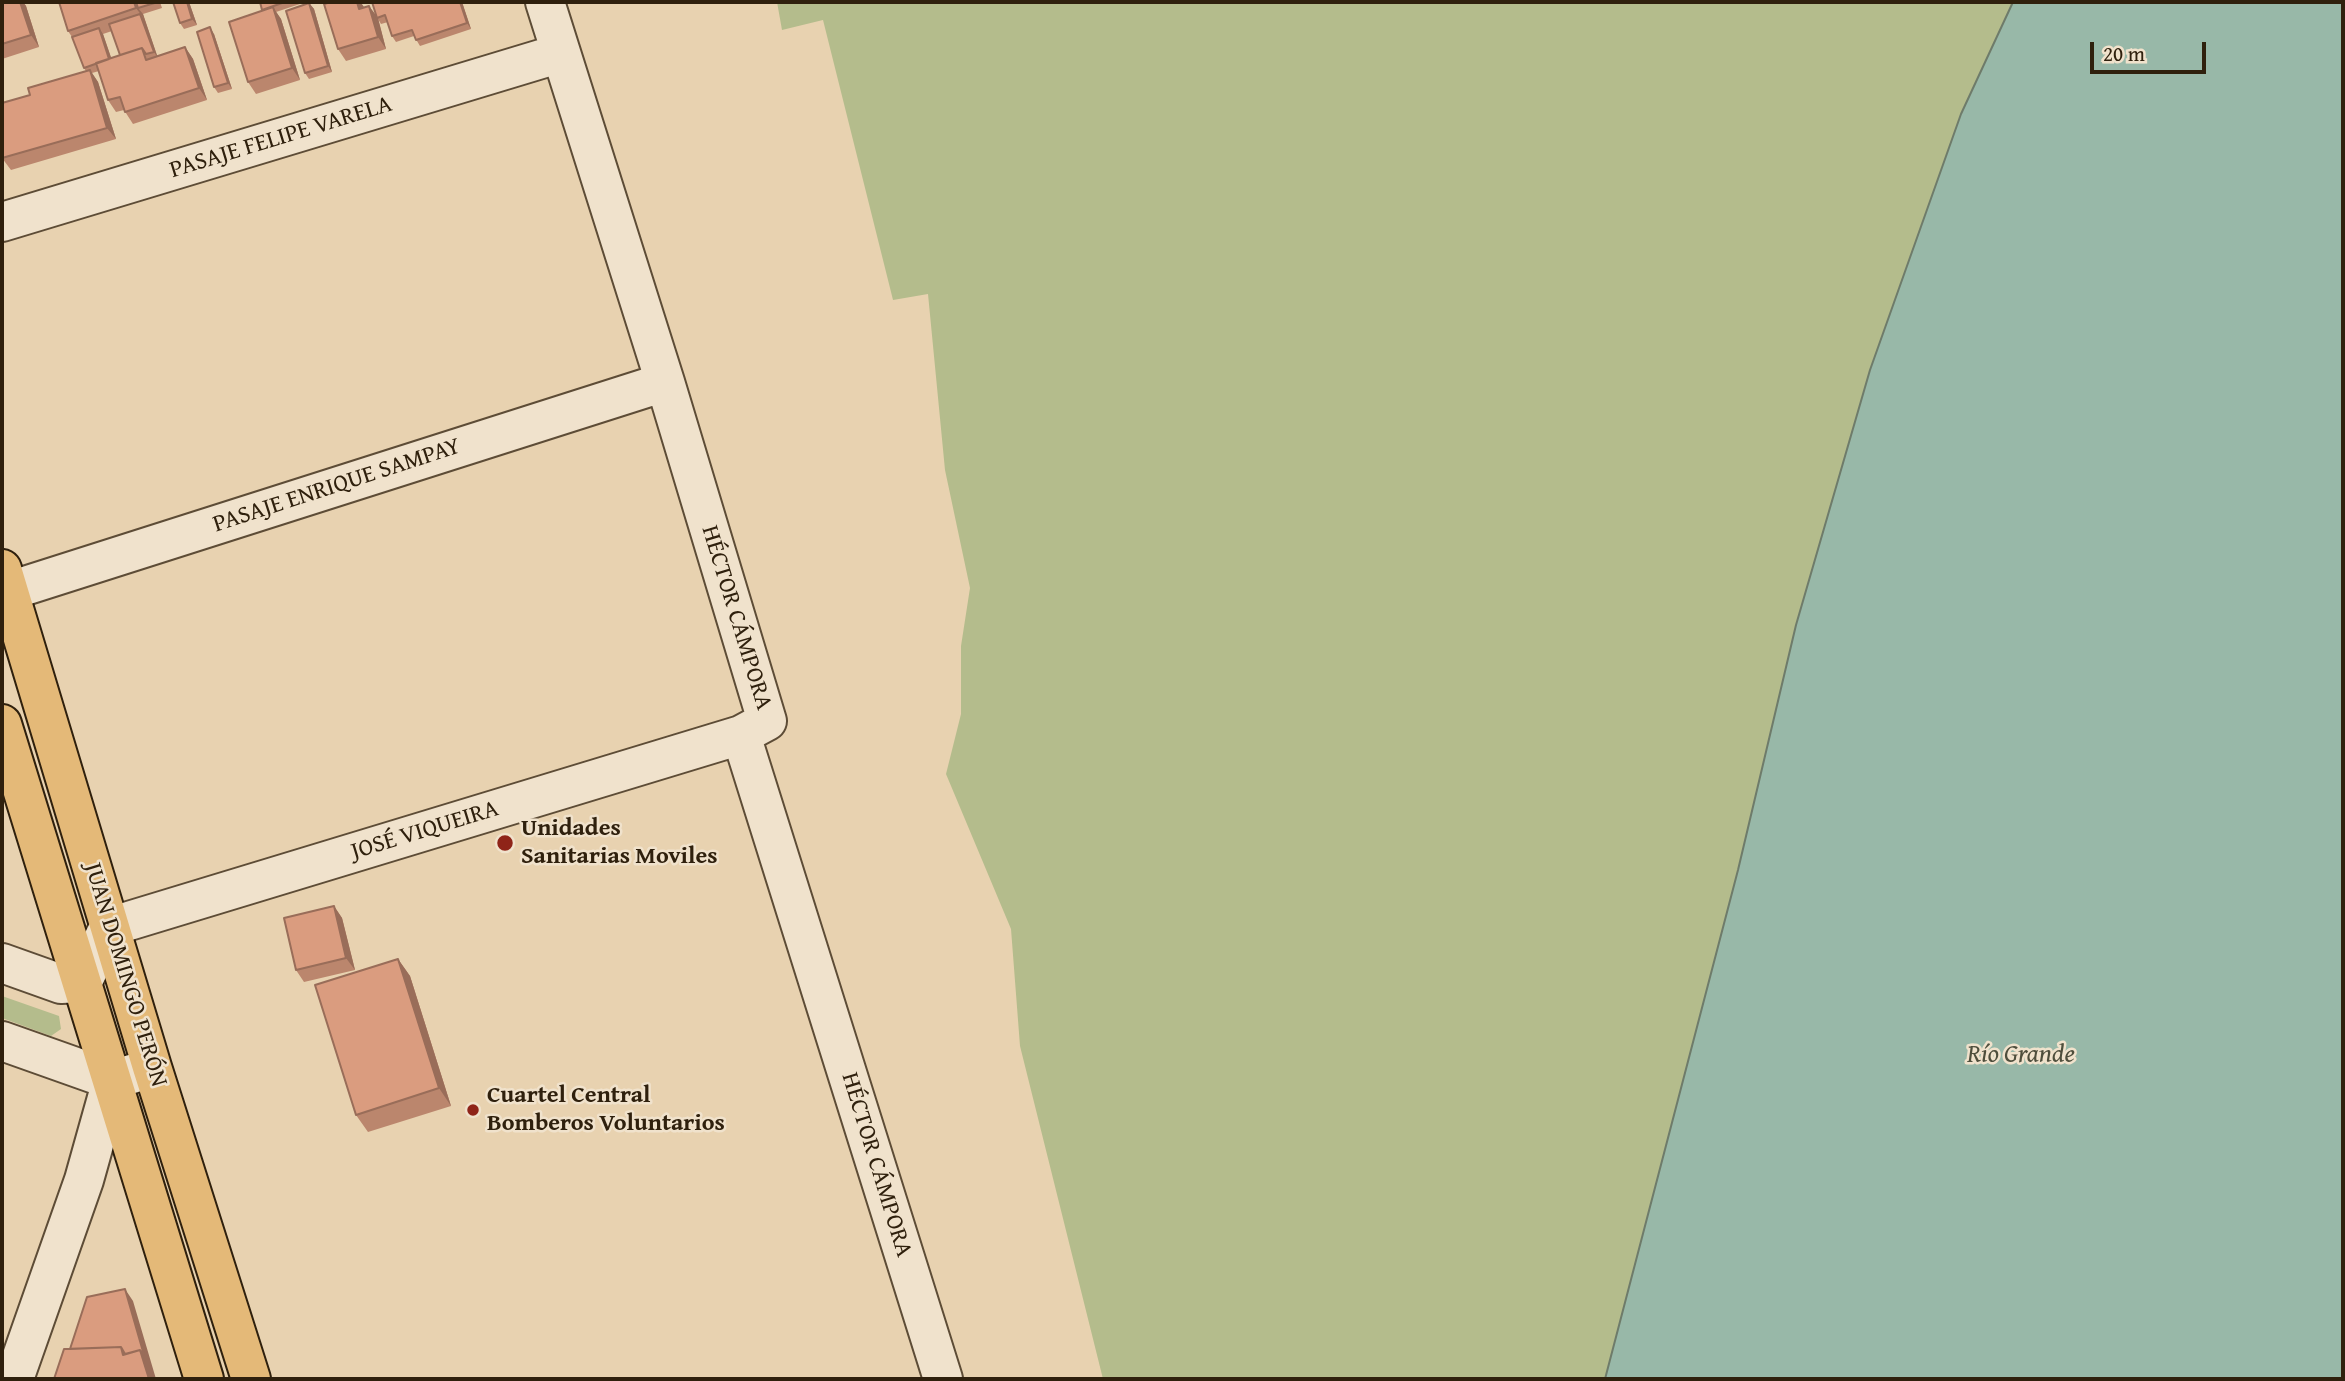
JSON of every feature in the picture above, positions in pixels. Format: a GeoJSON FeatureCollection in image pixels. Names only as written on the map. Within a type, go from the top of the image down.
{"type":"FeatureCollection","features":[{"type":"Feature","properties":{"kind":"main road","name":"JUAN DOMINGO PERÓN"},"geometry":{"type":"LineString","coordinates":[[5,580],[152,1067],[251,1379]]}},
{"type":"Feature","properties":{"kind":"main road","name":"JUAN DOMINGO PERÓN"},"geometry":{"type":"LineString","coordinates":[[2,724],[204,1379]]}},
{"type":"Feature","properties":{"kind":"street","name":"HÉCTOR CÁMPORA"},"geometry":{"type":"LineString","coordinates":[[545,2],[666,382],[767,721],[741,736],[943,1379]]}},
{"type":"Feature","properties":{"kind":"street","name":"PASAJE FELIPE VARELA"},"geometry":{"type":"LineString","coordinates":[[2,222],[561,54]]}},
{"type":"Feature","properties":{"kind":"street","name":"PASAJE ENRIQUE SAMPAY"},"geometry":{"type":"LineString","coordinates":[[5,580],[666,382]]}},
{"type":"Feature","properties":{"kind":"street","name":"JOSÉ VIQUEIRA"},"geometry":{"type":"LineString","coordinates":[[109,927],[741,736]]}},
{"type":"Feature","properties":{"kind":"street"},"geometry":{"type":"LineString","coordinates":[[2,962],[61,984],[82,983],[109,927]]}},
{"type":"Feature","properties":{"kind":"street"},"geometry":{"type":"LineString","coordinates":[[2,1041],[112,1080],[152,1067]]}},
{"type":"Feature","properties":{"kind":"street"},"geometry":{"type":"LineString","coordinates":[[14,1379],[84,1180],[112,1080]]}},
{"type":"Feature","properties":{"kind":"green space"},"geometry":{"type":"Polygon","coordinates":[[[777,2],[2013,2],[1961,114],[1870,370],[1796,625],[1738,870],[1605,1379],[1103,1379],[1020,1046],[1011,929],[946,774],[961,714],[961,646],[970,588],[945,470],[928,294],[893,300],[823,20],[782,30],[777,2]]]}},
{"type":"Feature","properties":{"kind":"green space"},"geometry":{"type":"Polygon","coordinates":[[[2,996],[59,1016],[61,1029],[51,1036],[2,1018],[2,996]]]}},
{"type":"Feature","properties":{"kind":"water","name":"Río Grande"},"geometry":{"type":"Polygon","coordinates":[[[2013,2],[2343,2],[2343,1379],[1605,1379],[1738,870],[1796,625],[1870,370],[1961,114],[2013,2]]]}},
{"type":"Feature","properties":{"kind":"building"},"geometry":{"type":"Polygon","coordinates":[[[2,2],[20,2],[31,35],[2,44],[2,2]]]}},
{"type":"Feature","properties":{"kind":"building"},"geometry":{"type":"Polygon","coordinates":[[[59,2],[134,2],[136,8],[68,31],[59,2]]]}},
{"type":"Feature","properties":{"kind":"building"},"geometry":{"type":"Polygon","coordinates":[[[136,2],[158,2],[138,8],[136,2]]]}},
{"type":"Feature","properties":{"kind":"building"},"geometry":{"type":"Polygon","coordinates":[[[173,2],[187,2],[192,19],[180,23],[173,2]]]}},
{"type":"Feature","properties":{"kind":"building"},"geometry":{"type":"Polygon","coordinates":[[[260,2],[285,2],[262,10],[260,2]]]}},
{"type":"Feature","properties":{"kind":"building"},"geometry":{"type":"Polygon","coordinates":[[[357,2],[359,9],[369,6],[378,37],[338,49],[324,4],[357,2]]]}},
{"type":"Feature","properties":{"kind":"building"},"geometry":{"type":"Polygon","coordinates":[[[372,2],[460,2],[467,23],[416,40],[412,30],[392,36],[385,15],[377,18],[372,2]]]}},
{"type":"Feature","properties":{"kind":"building"},"geometry":{"type":"Polygon","coordinates":[[[309,3],[328,66],[305,73],[286,11],[309,3]]]}},
{"type":"Feature","properties":{"kind":"building"},"geometry":{"type":"Polygon","coordinates":[[[273,7],[292,68],[248,82],[229,22],[273,7]]]}},
{"type":"Feature","properties":{"kind":"building"},"geometry":{"type":"Polygon","coordinates":[[[140,14],[154,52],[146,54],[142,48],[120,55],[109,24],[140,14]]]}},
{"type":"Feature","properties":{"kind":"building"},"geometry":{"type":"Polygon","coordinates":[[[210,27],[228,83],[214,87],[197,32],[210,27]]]}},
{"type":"Feature","properties":{"kind":"building"},"geometry":{"type":"Polygon","coordinates":[[[99,28],[109,59],[84,68],[72,37],[99,28]]]}},
{"type":"Feature","properties":{"kind":"building"},"geometry":{"type":"Polygon","coordinates":[[[185,47],[199,88],[125,112],[120,97],[108,100],[96,63],[142,48],[146,60],[185,47]]]}},
{"type":"Feature","properties":{"kind":"building"},"geometry":{"type":"Polygon","coordinates":[[[90,70],[107,128],[2,158],[2,103],[30,95],[28,88],[90,70]]]}},
{"type":"Feature","properties":{"kind":"building"},"geometry":{"type":"Polygon","coordinates":[[[334,906],[346,958],[296,970],[284,918],[334,906]]]}},
{"type":"Feature","properties":{"kind":"building"},"geometry":{"type":"Polygon","coordinates":[[[398,959],[439,1088],[356,1115],[315,985],[398,959]]]}},
{"type":"Feature","properties":{"kind":"building"},"geometry":{"type":"Polygon","coordinates":[[[125,1289],[144,1355],[140,1350],[125,1354],[121,1347],[70,1349],[87,1297],[125,1289]]]}},
{"type":"Feature","properties":{"kind":"building"},"geometry":{"type":"Polygon","coordinates":[[[121,1347],[123,1355],[140,1350],[149,1379],[54,1379],[64,1349],[121,1347]]]}},
{"type":"Feature","properties":{"kind":"place","name":"Unidades Sanitarias Moviles"},"geometry":{"type":"Point","coordinates":[505,843]}},
{"type":"Feature","properties":{"kind":"place","name":"Cuartel Central Bomberos Voluntarios"},"geometry":{"type":"Point","coordinates":[473,1110]}}]}
